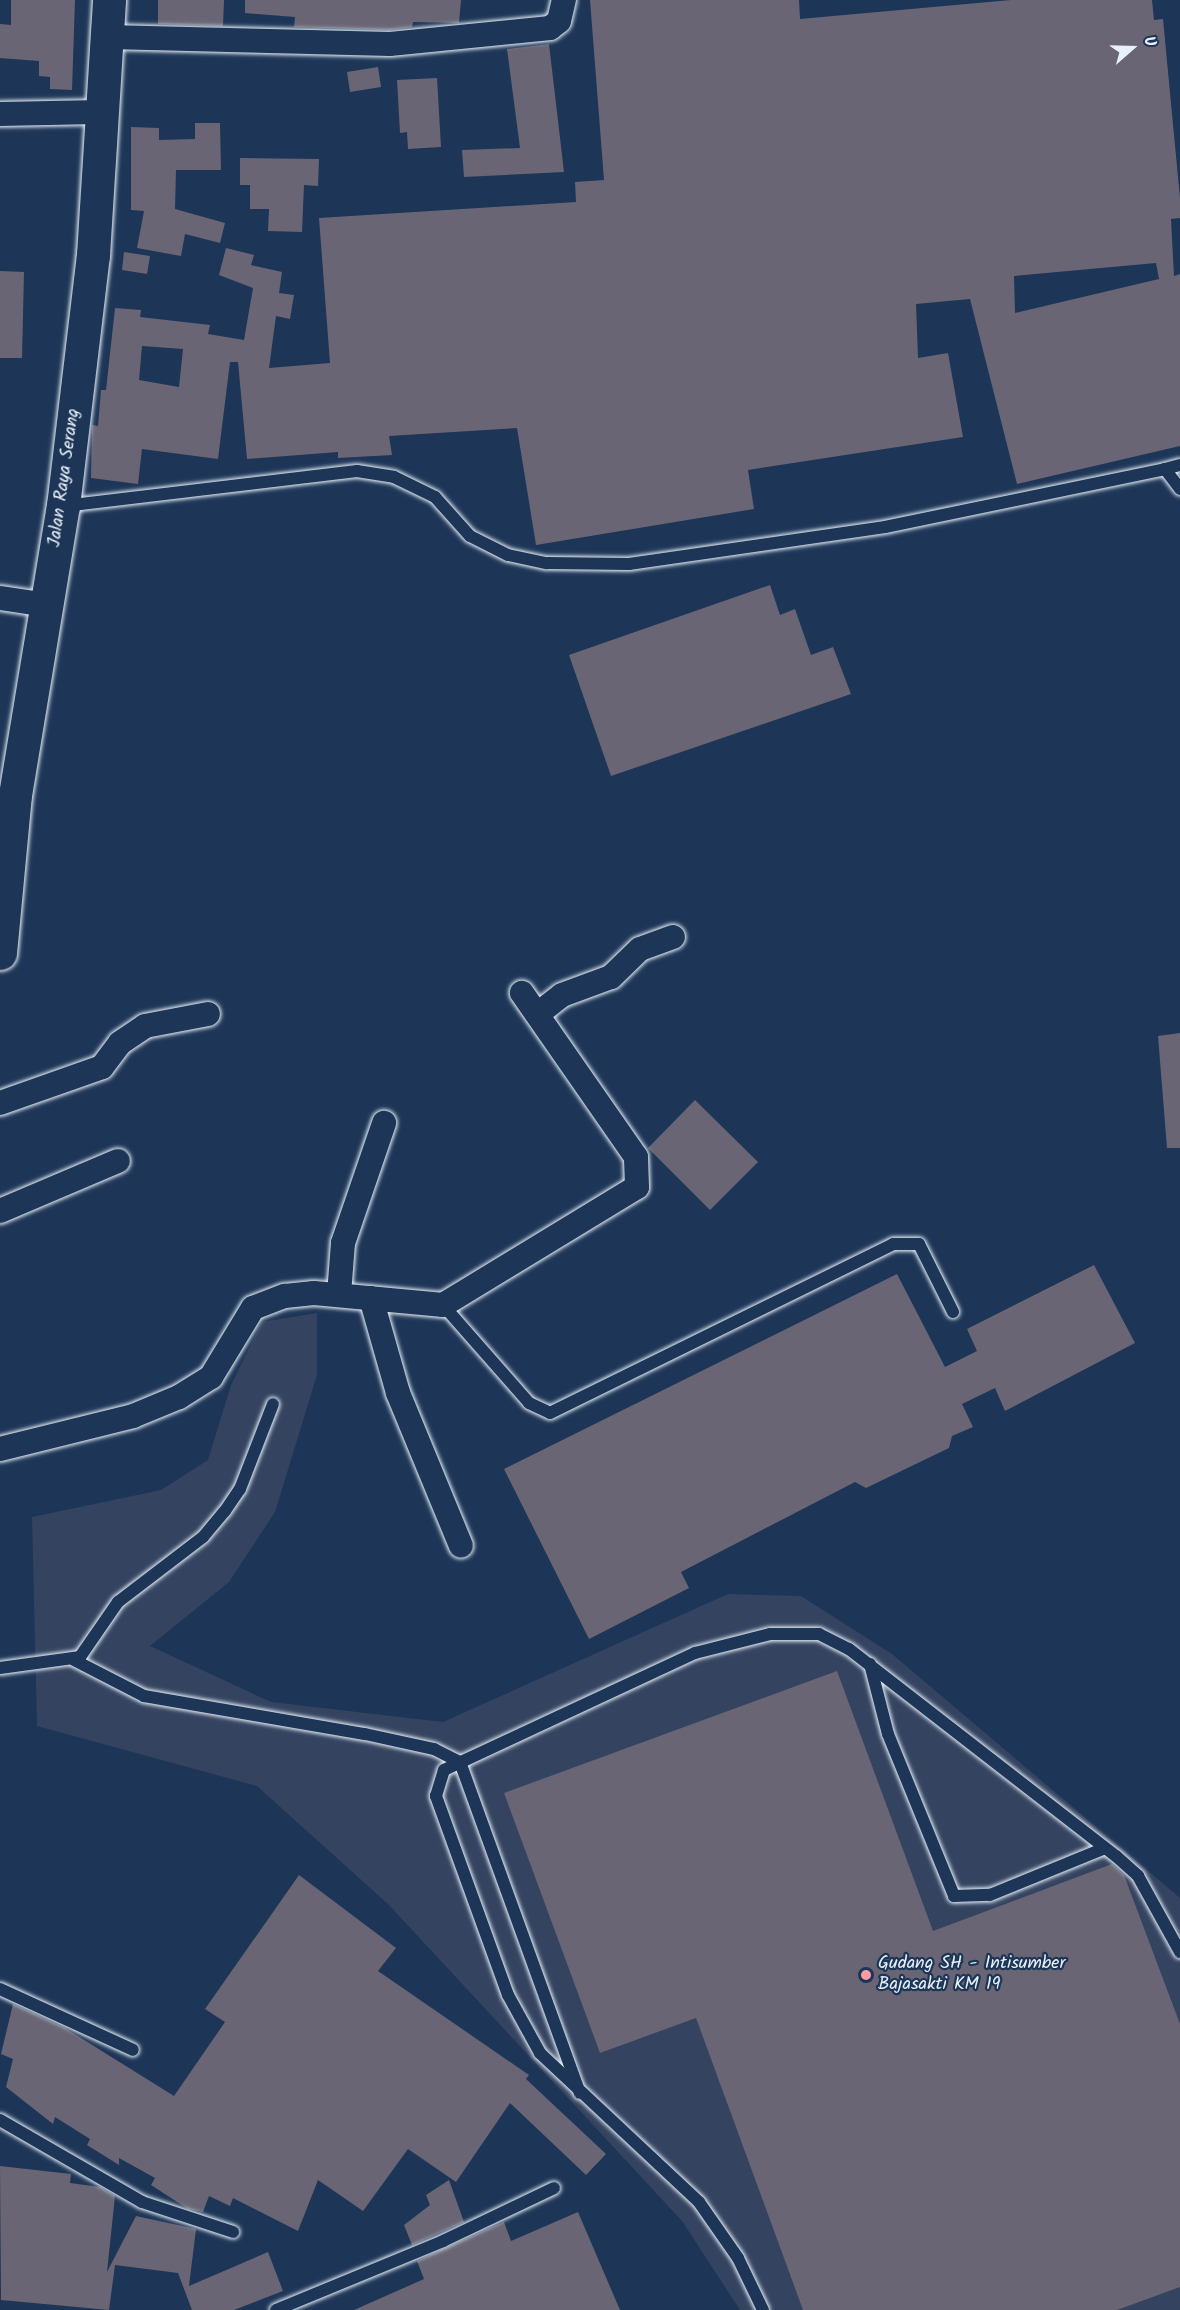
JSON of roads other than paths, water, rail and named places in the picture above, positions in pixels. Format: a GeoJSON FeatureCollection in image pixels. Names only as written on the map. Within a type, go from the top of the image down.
{"type":"FeatureCollection","features":[{"type":"Feature","properties":{"kind":"highway","name":"Jalan Raya Serang"},"geometry":{"type":"LineString","coordinates":[[0,953],[8,794],[46,605],[63,506],[93,255],[98,112],[108,37],[109,0]]}},
{"type":"Feature","properties":{"kind":"street"},"geometry":{"type":"LineString","coordinates":[[108,37],[390,44],[550,28],[559,21],[564,0]]}},
{"type":"Feature","properties":{"kind":"street"},"geometry":{"type":"LineString","coordinates":[[0,114],[98,112]]}},
{"type":"Feature","properties":{"kind":"street"},"geometry":{"type":"LineString","coordinates":[[0,598],[46,605]]}},
{"type":"Feature","properties":{"kind":"street"},"geometry":{"type":"LineString","coordinates":[[539,1013],[562,995],[611,977],[640,948],[673,937]]}},
{"type":"Feature","properties":{"kind":"street"},"geometry":{"type":"LineString","coordinates":[[0,1449],[133,1416],[179,1397],[211,1377],[253,1308],[285,1296],[339,1294],[443,1305],[641,1180],[636,1157],[539,1013],[522,993]]}},
{"type":"Feature","properties":{"kind":"street"},"geometry":{"type":"LineString","coordinates":[[0,1103],[102,1067],[120,1043],[145,1026],[208,1014]]}},
{"type":"Feature","properties":{"kind":"street"},"geometry":{"type":"LineString","coordinates":[[339,1294],[343,1244],[384,1123]]}},
{"type":"Feature","properties":{"kind":"street"},"geometry":{"type":"LineString","coordinates":[[0,1211],[118,1161]]}},
{"type":"Feature","properties":{"kind":"street"},"geometry":{"type":"LineString","coordinates":[[371,1298],[401,1402],[461,1546]]}},
{"type":"Feature","properties":{"kind":"lane"},"geometry":{"type":"LineString","coordinates":[[63,506],[357,471],[394,477],[435,497],[470,536],[508,555],[547,563],[629,564],[885,526],[1180,465]]}},
{"type":"Feature","properties":{"kind":"lane"},"geometry":{"type":"LineString","coordinates":[[1165,469],[1180,489]]}},
{"type":"Feature","properties":{"kind":"lane"},"geometry":{"type":"LineString","coordinates":[[443,1305],[529,1403],[550,1413],[893,1244],[919,1244],[953,1312]]}},
{"type":"Feature","properties":{"kind":"lane"},"geometry":{"type":"LineString","coordinates":[[0,1668],[74,1660],[86,1652],[118,1602],[203,1537],[225,1511],[240,1489],[273,1404]]}},
{"type":"Feature","properties":{"kind":"lane"},"geometry":{"type":"LineString","coordinates":[[763,2310],[738,2258],[699,2202],[670,2170],[580,2094],[540,2053],[508,1995],[436,1796],[438,1777],[460,1762],[694,1653],[770,1634],[819,1634],[870,1664],[1138,1876],[1180,1952]]}},
{"type":"Feature","properties":{"kind":"lane"},"geometry":{"type":"LineString","coordinates":[[74,1660],[144,1696],[365,1734],[434,1749],[460,1762],[580,2094]]}},
{"type":"Feature","properties":{"kind":"lane"},"geometry":{"type":"LineString","coordinates":[[870,1664],[888,1734],[954,1896],[990,1894],[1103,1849]]}},
{"type":"Feature","properties":{"kind":"lane"},"geometry":{"type":"LineString","coordinates":[[0,1989],[133,2050]]}},
{"type":"Feature","properties":{"kind":"lane"},"geometry":{"type":"LineString","coordinates":[[0,2120],[142,2202],[233,2232]]}},
{"type":"Feature","properties":{"kind":"lane"},"geometry":{"type":"LineString","coordinates":[[276,2310],[444,2241],[554,2188]]}},
{"type":"Feature","properties":{"kind":"place","name":"Gudang SH - Intisumber Bajasakti KM 19"},"geometry":{"type":"Point","coordinates":[866,1975]}}]}
